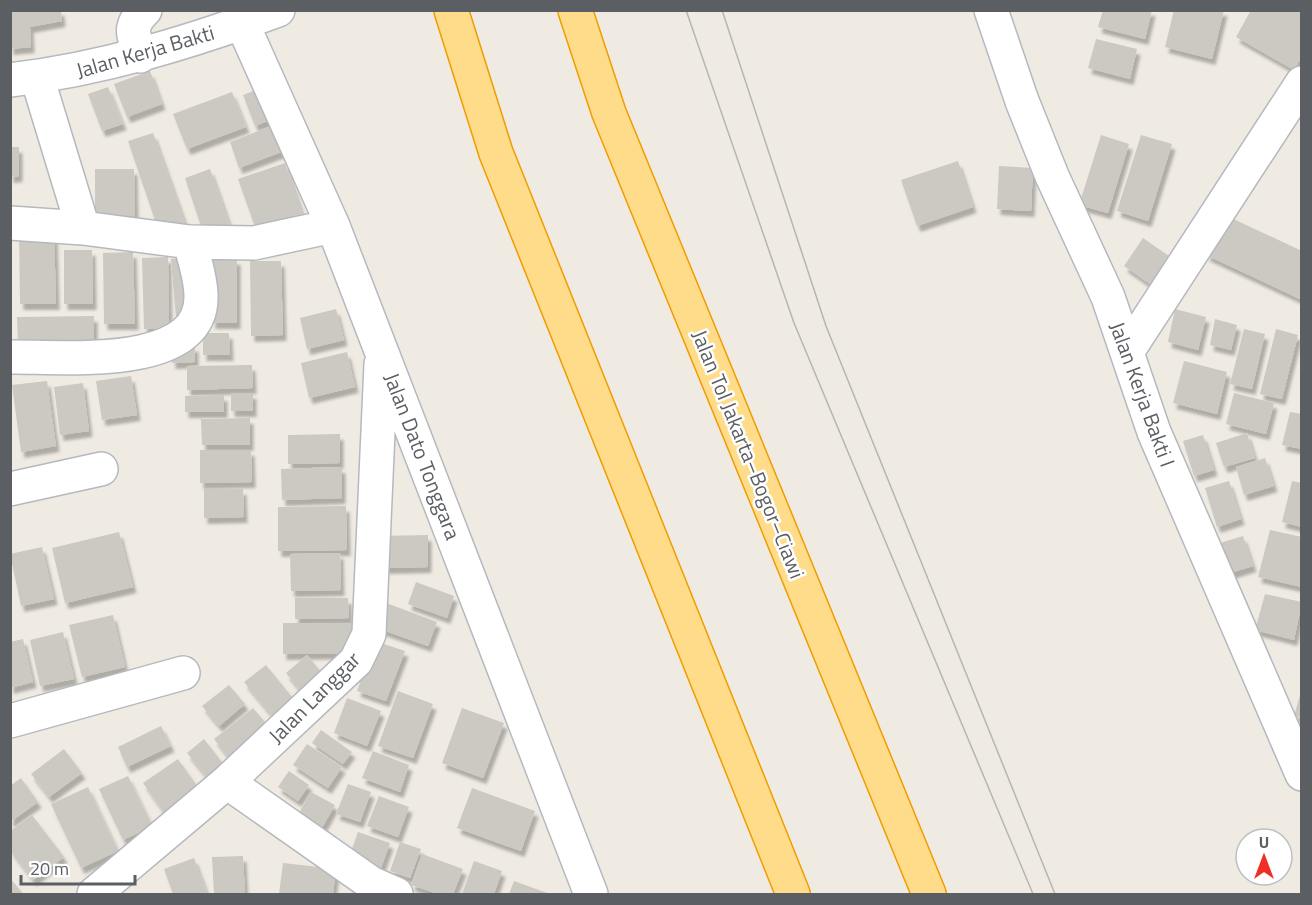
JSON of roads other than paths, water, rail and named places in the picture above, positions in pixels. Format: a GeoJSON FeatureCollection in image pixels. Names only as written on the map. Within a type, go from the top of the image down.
{"type":"FeatureCollection","features":[{"type":"Feature","properties":{"kind":"highway"},"geometry":{"type":"LineString","coordinates":[[452,10],[496,153],[793,894]]}},
{"type":"Feature","properties":{"kind":"highway","name":"Jalan Tol Jakarta–Bogor–Ciawi"},"geometry":{"type":"LineString","coordinates":[[575,10],[609,113],[929,894]]}},
{"type":"Feature","properties":{"kind":"street","name":"Jalan Kerja Bakti I"},"geometry":{"type":"LineString","coordinates":[[991,10],[1026,111],[1052,176],[1108,297],[1154,432],[1302,774]]}},
{"type":"Feature","properties":{"kind":"street"},"geometry":{"type":"LineString","coordinates":[[132,14],[133,30],[140,56]]}},
{"type":"Feature","properties":{"kind":"street","name":"Jalan Kerja Bakti"},"geometry":{"type":"LineString","coordinates":[[24,79],[83,70],[140,56],[261,16]]}},
{"type":"Feature","properties":{"kind":"street","name":"Jalan Dato Tonggara"},"geometry":{"type":"LineString","coordinates":[[261,16],[333,226],[591,894]]}},
{"type":"Feature","properties":{"kind":"street"},"geometry":{"type":"LineString","coordinates":[[24,79],[83,228]]}},
{"type":"Feature","properties":{"kind":"street"},"geometry":{"type":"LineString","coordinates":[[1127,352],[1298,96]]}},
{"type":"Feature","properties":{"kind":"street"},"geometry":{"type":"LineString","coordinates":[[10,223],[83,228],[190,242],[254,243],[333,226]]}},
{"type":"Feature","properties":{"kind":"street"},"geometry":{"type":"LineString","coordinates":[[10,357],[126,355],[147,352],[179,339],[197,317],[201,297],[190,242]]}},
{"type":"Feature","properties":{"kind":"street","name":"Jalan Langgar"},"geometry":{"type":"LineString","coordinates":[[94,894],[227,782],[356,662],[365,647],[369,634],[382,351]]}},
{"type":"Feature","properties":{"kind":"street"},"geometry":{"type":"LineString","coordinates":[[10,489],[101,469]]}},
{"type":"Feature","properties":{"kind":"street"},"geometry":{"type":"LineString","coordinates":[[10,721],[183,673]]}},
{"type":"Feature","properties":{"kind":"street"},"geometry":{"type":"LineString","coordinates":[[227,782],[371,883],[396,894]]}},
{"type":"Feature","properties":{"kind":"tram line"},"geometry":{"type":"LineString","coordinates":[[686,10],[794,323],[1033,894]]}},
{"type":"Feature","properties":{"kind":"tram line"},"geometry":{"type":"LineString","coordinates":[[722,10],[826,326],[1055,894]]}}]}
